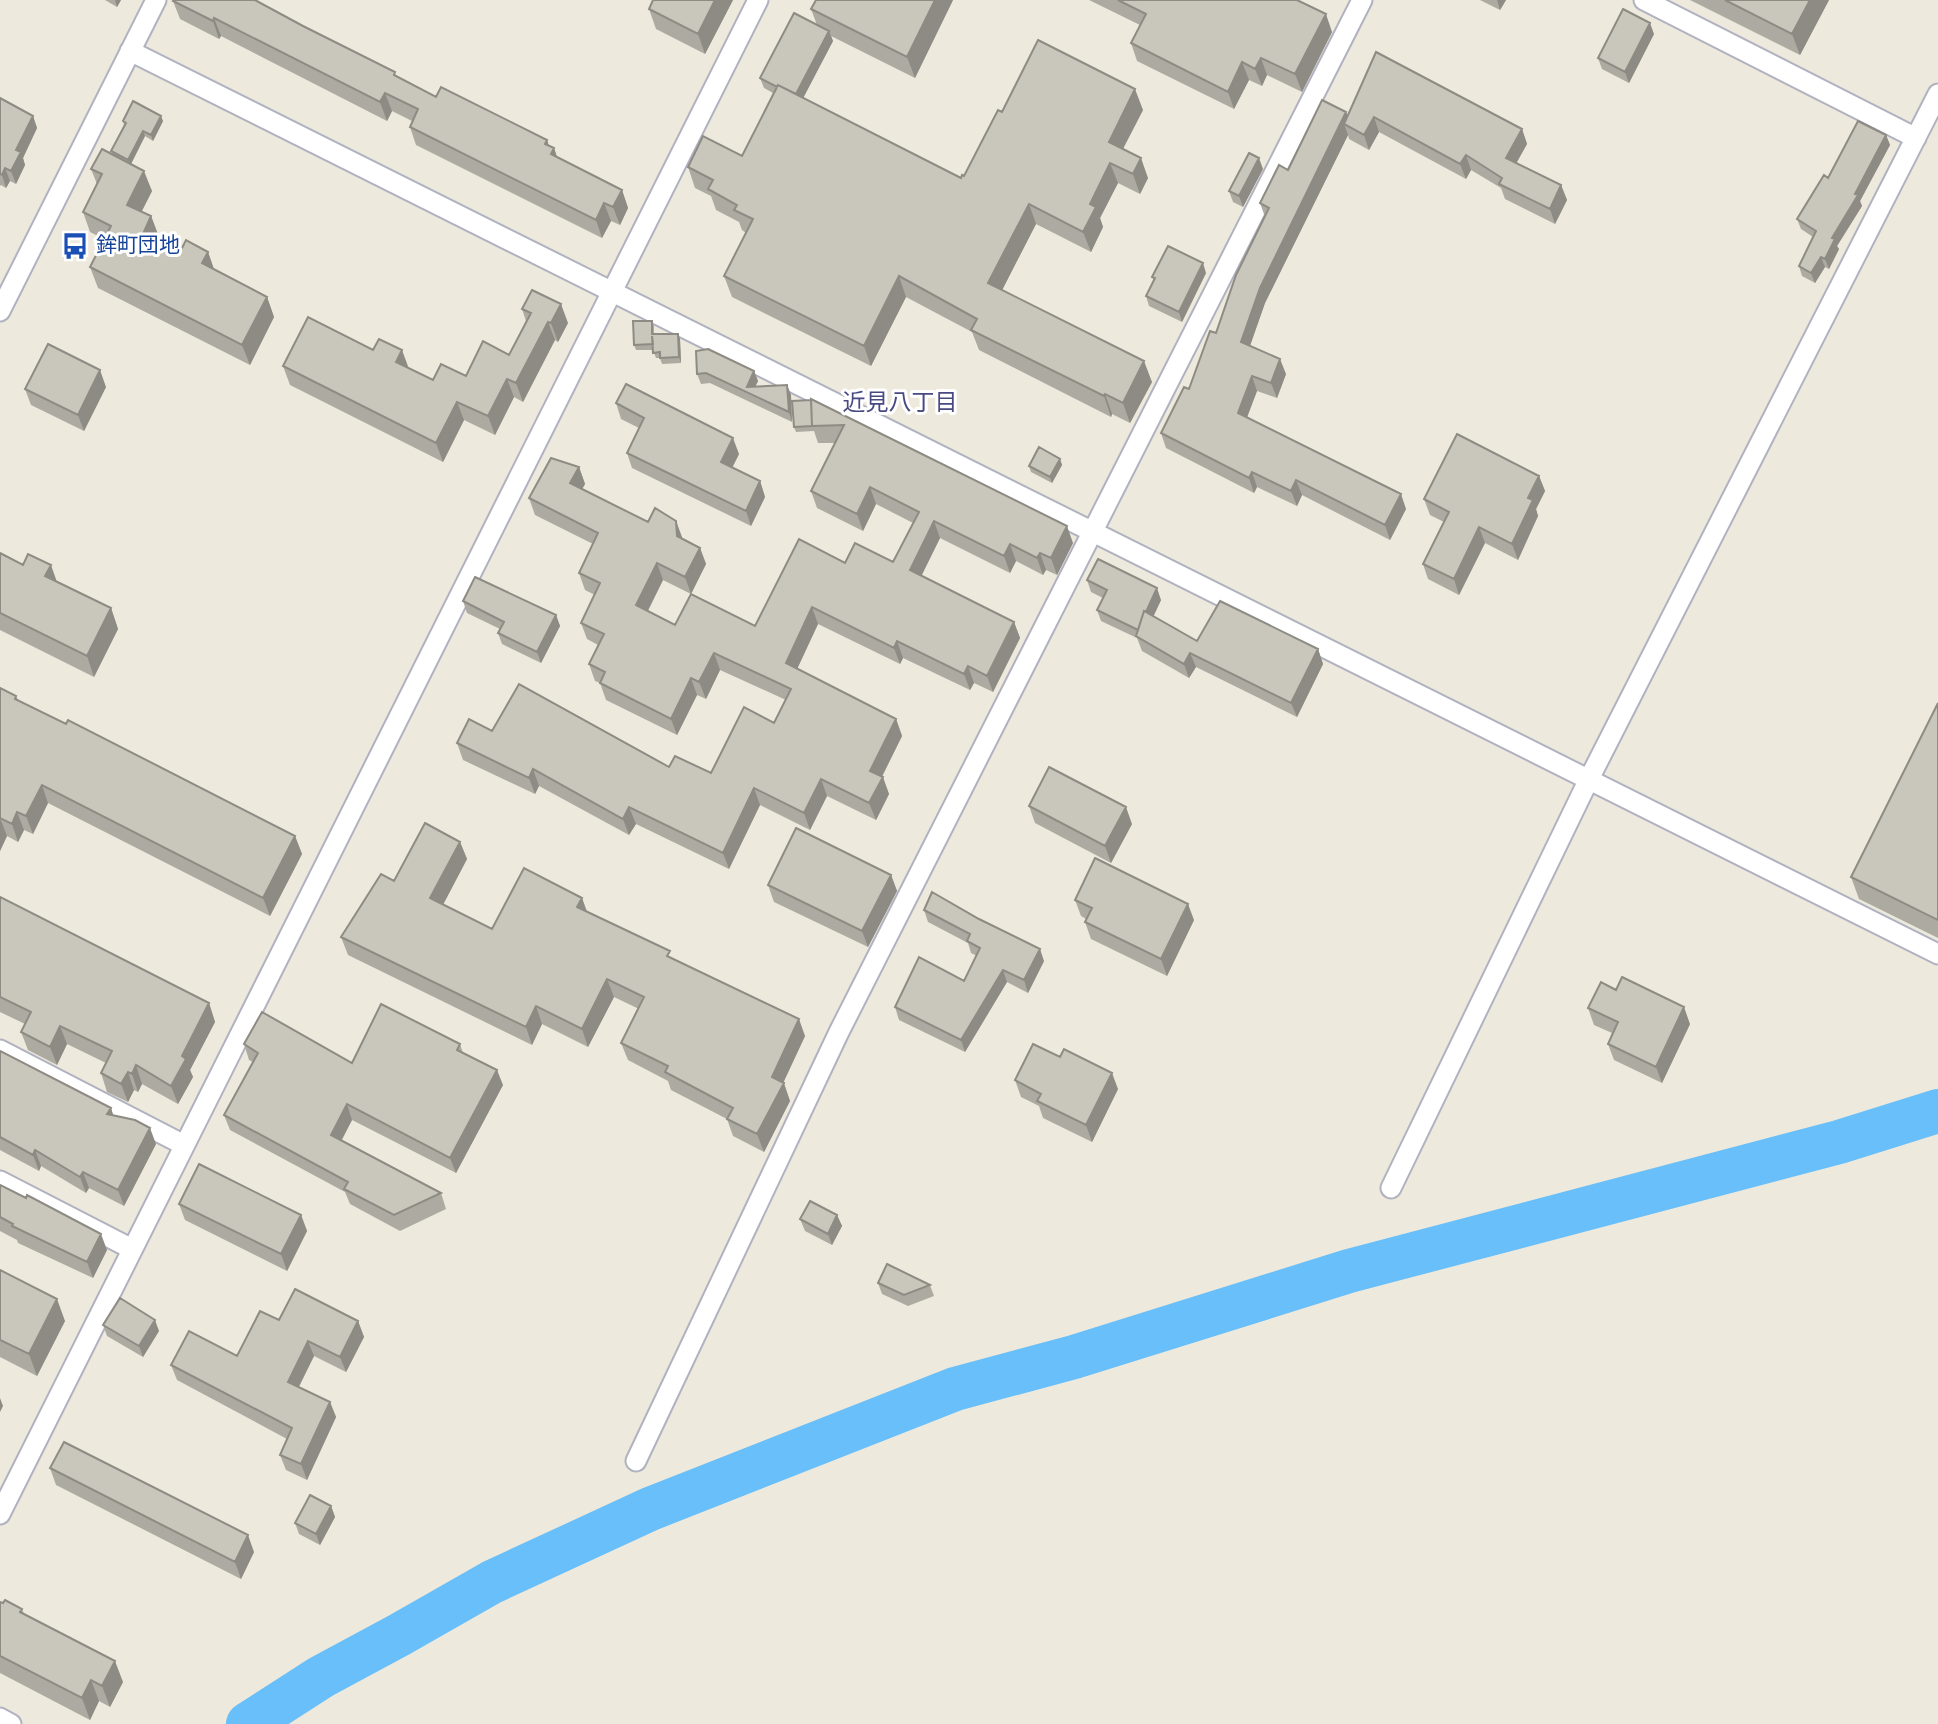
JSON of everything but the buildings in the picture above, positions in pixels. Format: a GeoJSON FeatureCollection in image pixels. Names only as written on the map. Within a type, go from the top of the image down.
{"type":"FeatureCollection","features":[{"type":"Feature","properties":{"kind":"street"},"geometry":{"type":"LineString","coordinates":[[0,311],[156,0]]}},
{"type":"Feature","properties":{"kind":"street"},"geometry":{"type":"LineString","coordinates":[[0,1514],[758,0]]}},
{"type":"Feature","properties":{"kind":"street"},"geometry":{"type":"LineString","coordinates":[[636,1461],[839,1032],[1362,0]]}},
{"type":"Feature","properties":{"kind":"street"},"geometry":{"type":"LineString","coordinates":[[1644,0],[1916,138]]}},
{"type":"Feature","properties":{"kind":"street"},"geometry":{"type":"LineString","coordinates":[[130,51],[1938,954]]}},
{"type":"Feature","properties":{"kind":"street"},"geometry":{"type":"LineString","coordinates":[[1391,1188],[1589,779],[1938,94]]}},
{"type":"Feature","properties":{"kind":"street"},"geometry":{"type":"LineString","coordinates":[[0,1050],[184,1145]]}},
{"type":"Feature","properties":{"kind":"street"},"geometry":{"type":"LineString","coordinates":[[0,1181],[132,1249]]}},
{"type":"Feature","properties":{"kind":"street"},"geometry":{"type":"LineString","coordinates":[[0,1718],[11,1724]]}},
{"type":"Feature","properties":{"kind":"waterway"},"geometry":{"type":"LineString","coordinates":[[248,1724],[321,1677],[492,1582],[650,1509],[955,1389],[1074,1357],[1349,1271],[1839,1142],[1938,1111]]}},
{"type":"Feature","properties":{"kind":"place","name":"鉾町団地"},"geometry":{"type":"Point","coordinates":[75,246]}},
{"type":"Feature","properties":{"kind":"district","name":"近見八丁目"},"geometry":{"type":"Point","coordinates":[900,404]}}]}
